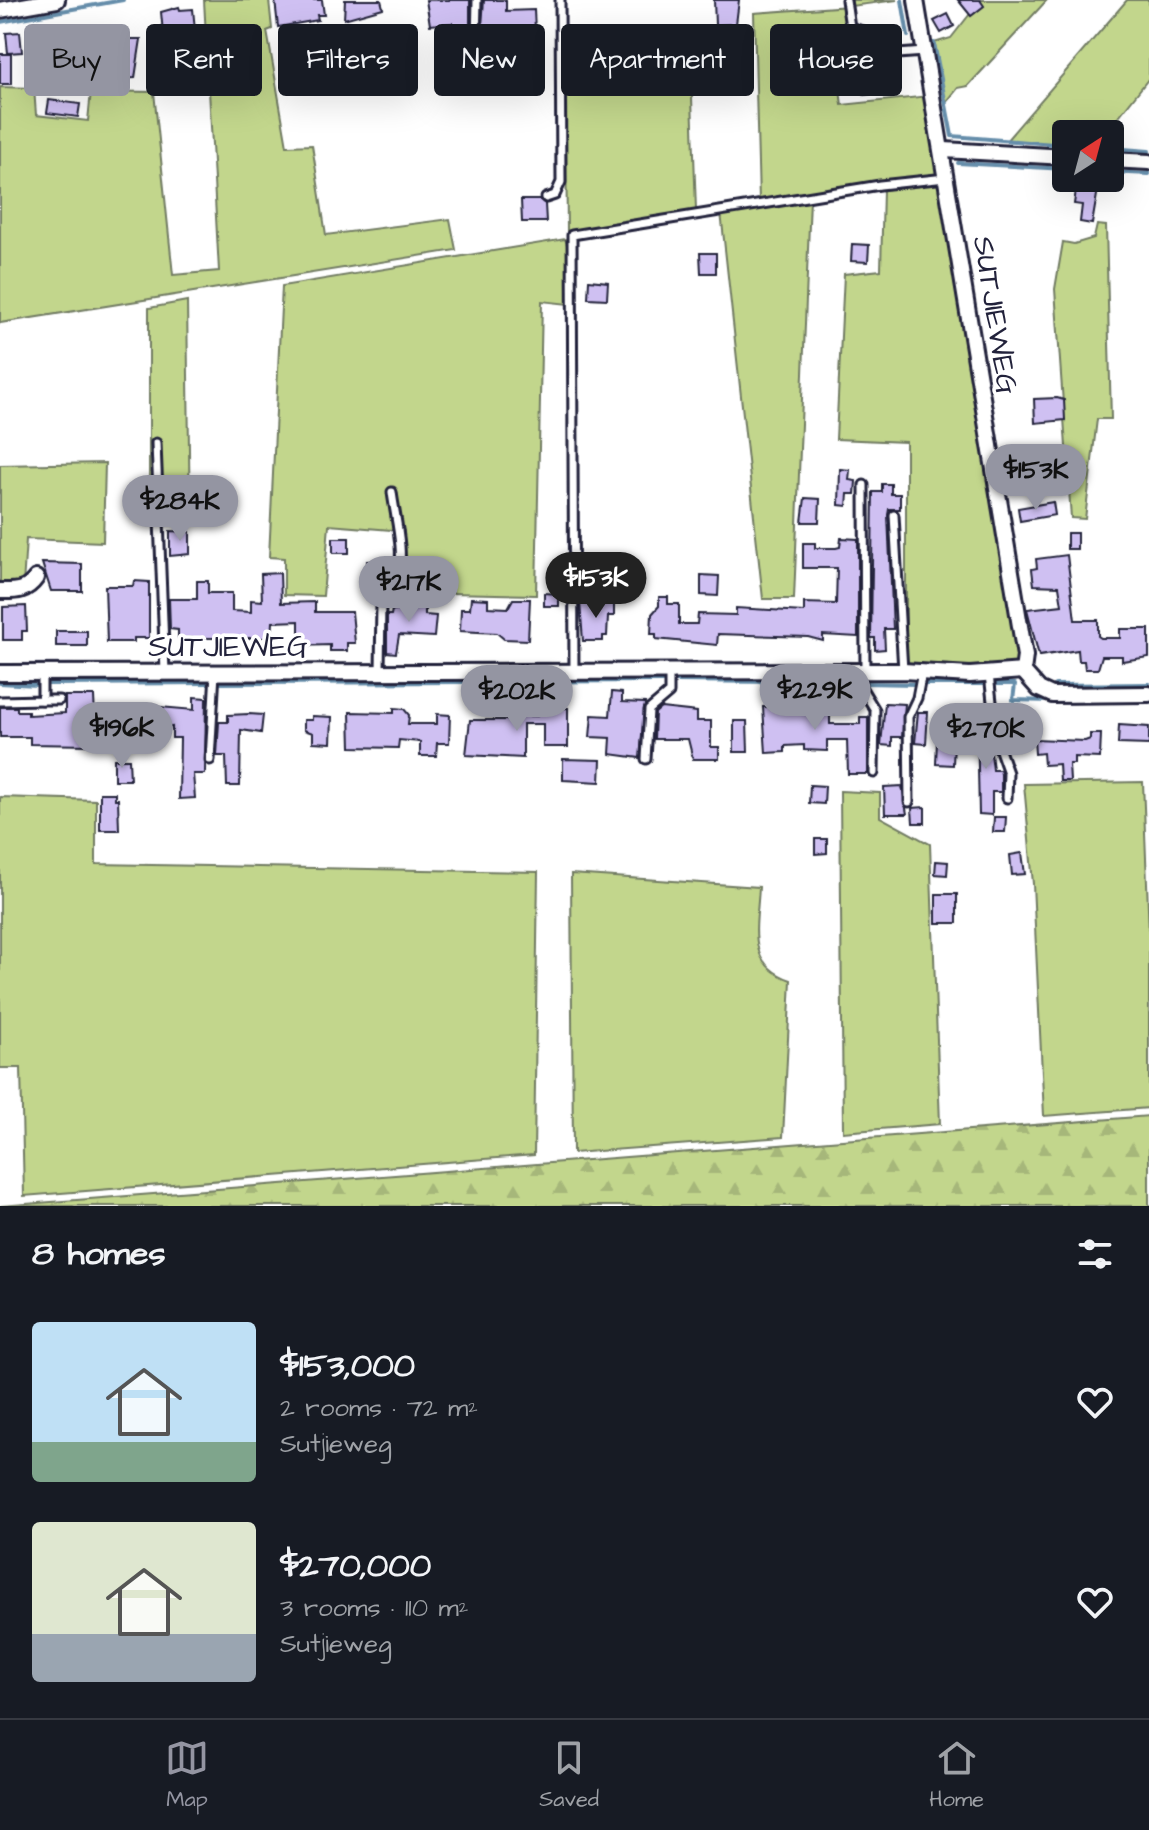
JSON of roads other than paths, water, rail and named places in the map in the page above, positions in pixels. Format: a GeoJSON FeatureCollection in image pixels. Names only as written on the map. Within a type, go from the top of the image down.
{"type":"FeatureCollection","features":[{"type":"Feature","properties":{"kind":"street"},"geometry":{"type":"LineString","coordinates":[[0,10],[57,0]]}},
{"type":"Feature","properties":{"kind":"street","name":"SUTJIEWEG"},"geometry":{"type":"LineString","coordinates":[[0,673],[903,671],[989,674],[1023,671],[1025,656],[944,150],[916,0]]}},
{"type":"Feature","properties":{"kind":"street"},"geometry":{"type":"LineString","coordinates":[[944,150],[1052,156]]}},
{"type":"Feature","properties":{"kind":"street"},"geometry":{"type":"LineString","coordinates":[[1124,161],[1149,162]]}},
{"type":"Feature","properties":{"kind":"street"},"geometry":{"type":"LineString","coordinates":[[0,591],[19,591],[29,587],[36,578]]}},
{"type":"Feature","properties":{"kind":"street"},"geometry":{"type":"LineString","coordinates":[[1023,671],[1039,689],[1052,695],[1149,694]]}},
{"type":"Feature","properties":{"kind":"lane"},"geometry":{"type":"LineString","coordinates":[[476,24],[477,0]]}},
{"type":"Feature","properties":{"kind":"lane"},"geometry":{"type":"LineString","coordinates":[[546,198],[555,195],[561,182],[560,0]]}},
{"type":"Feature","properties":{"kind":"lane"},"geometry":{"type":"LineString","coordinates":[[846,0],[850,27],[865,32],[884,55],[925,52]]}},
{"type":"Feature","properties":{"kind":"lane"},"geometry":{"type":"LineString","coordinates":[[574,673],[572,235],[833,192],[948,177]]}},
{"type":"Feature","properties":{"kind":"lane"},"geometry":{"type":"LineString","coordinates":[[156,443],[165,672]]}},
{"type":"Feature","properties":{"kind":"lane"},"geometry":{"type":"LineString","coordinates":[[864,485],[861,687],[875,710],[874,773]]}},
{"type":"Feature","properties":{"kind":"lane"},"geometry":{"type":"LineString","coordinates":[[380,672],[381,603],[383,593],[398,575],[399,561],[392,492]]}},
{"type":"Feature","properties":{"kind":"lane"},"geometry":{"type":"LineString","coordinates":[[894,515],[903,671]]}},
{"type":"Feature","properties":{"kind":"lane"},"geometry":{"type":"LineString","coordinates":[[210,760],[215,672]]}},
{"type":"Feature","properties":{"kind":"lane"},"geometry":{"type":"LineString","coordinates":[[909,802],[908,717],[917,698],[922,672]]}},
{"type":"Feature","properties":{"kind":"lane"},"geometry":{"type":"LineString","coordinates":[[42,673],[42,700]]}},
{"type":"Feature","properties":{"kind":"lane"},"geometry":{"type":"LineString","coordinates":[[646,759],[649,710],[669,693],[669,673]]}},
{"type":"Feature","properties":{"kind":"lane"},"geometry":{"type":"LineString","coordinates":[[989,674],[996,739],[1008,773],[1007,798]]}},
{"type":"Feature","properties":{"kind":"lane"},"geometry":{"type":"LineString","coordinates":[[0,701],[59,700]]}},
{"type":"Feature","properties":{"kind":"waterway"},"geometry":{"type":"LineString","coordinates":[[0,22],[123,0]]}},
{"type":"Feature","properties":{"kind":"waterway"},"geometry":{"type":"LineString","coordinates":[[902,0],[908,36]]}},
{"type":"Feature","properties":{"kind":"waterway"},"geometry":{"type":"LineString","coordinates":[[934,43],[952,136],[1052,144]]}},
{"type":"Feature","properties":{"kind":"waterway"},"geometry":{"type":"LineString","coordinates":[[1124,149],[1149,151]]}},
{"type":"Feature","properties":{"kind":"waterway"},"geometry":{"type":"LineString","coordinates":[[958,163],[1052,168]]}},
{"type":"Feature","properties":{"kind":"waterway"},"geometry":{"type":"LineString","coordinates":[[1124,173],[1149,174]]}},
{"type":"Feature","properties":{"kind":"waterway"},"geometry":{"type":"LineString","coordinates":[[220,683],[664,681]]}},
{"type":"Feature","properties":{"kind":"waterway"},"geometry":{"type":"LineString","coordinates":[[674,681],[857,683]]}},
{"type":"Feature","properties":{"kind":"waterway"},"geometry":{"type":"LineString","coordinates":[[0,683],[37,685]]}},
{"type":"Feature","properties":{"kind":"waterway"},"geometry":{"type":"LineString","coordinates":[[46,684],[210,683]]}},
{"type":"Feature","properties":{"kind":"waterway"},"geometry":{"type":"LineString","coordinates":[[863,683],[916,684]]}},
{"type":"Feature","properties":{"kind":"waterway"},"geometry":{"type":"LineString","coordinates":[[923,684],[987,684]]}},
{"type":"Feature","properties":{"kind":"waterway"},"geometry":{"type":"LineString","coordinates":[[995,684],[1015,684],[1013,700],[1051,701]]}},
{"type":"Feature","properties":{"kind":"waterway"},"geometry":{"type":"LineString","coordinates":[[1055,685],[1149,684]]}},
{"type":"Feature","properties":{"kind":"waterway"},"geometry":{"type":"LineString","coordinates":[[1087,702],[1149,702]]}}]}
